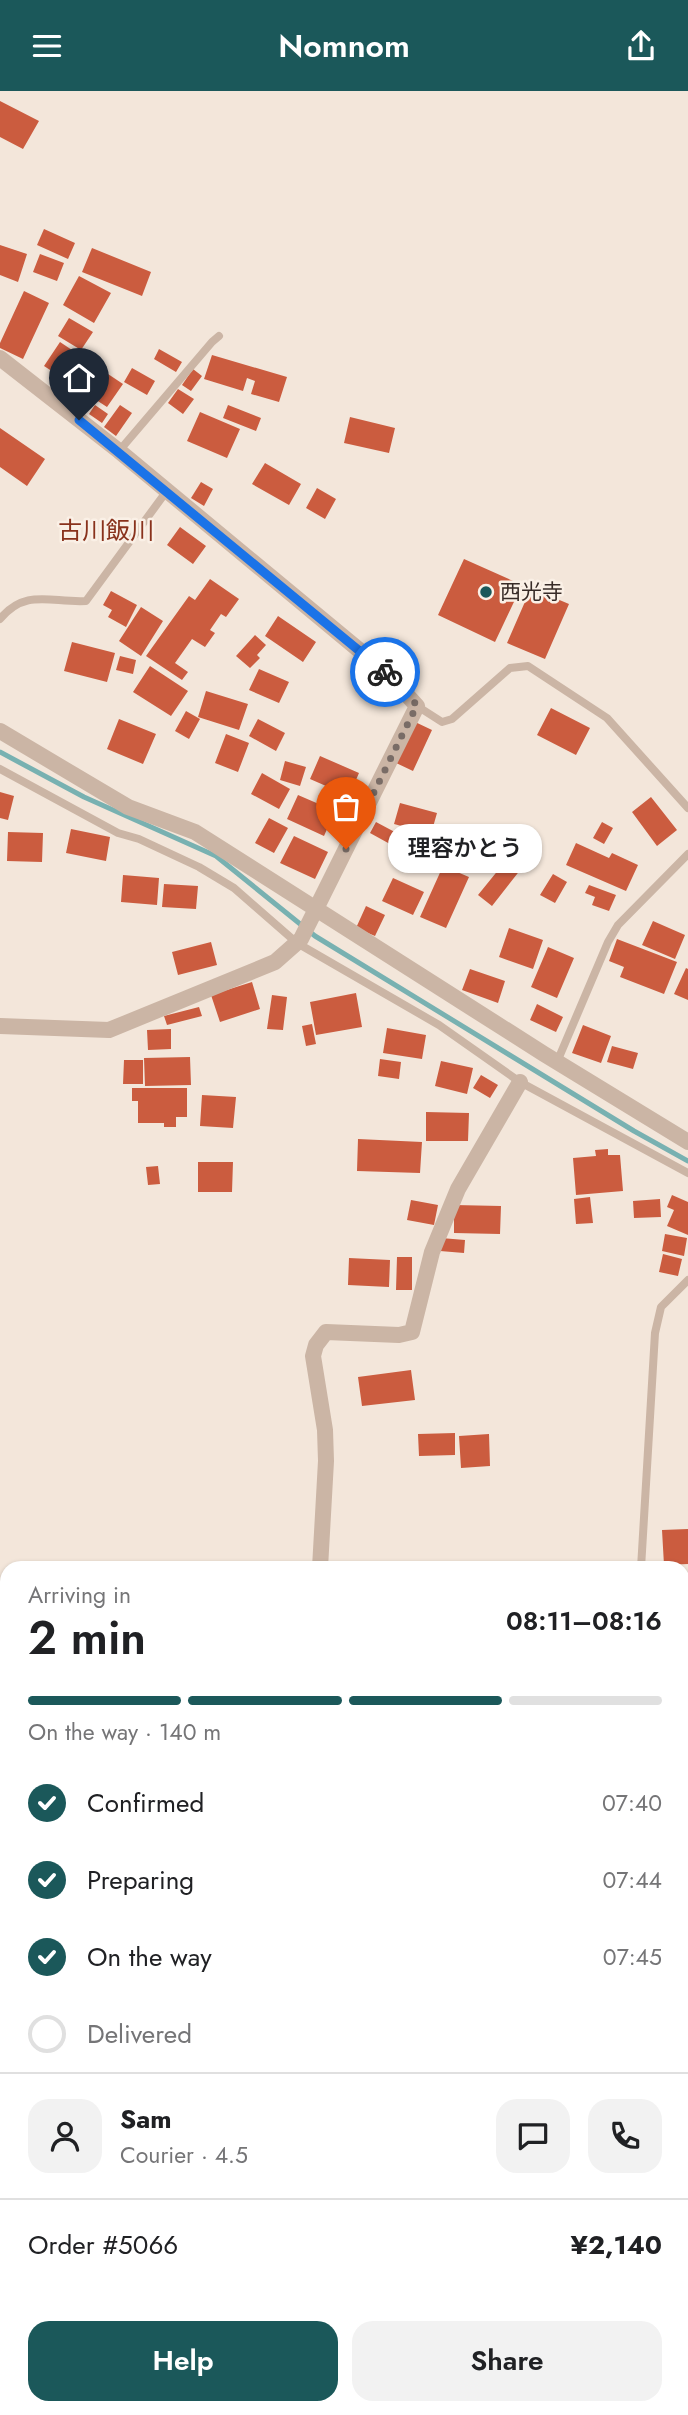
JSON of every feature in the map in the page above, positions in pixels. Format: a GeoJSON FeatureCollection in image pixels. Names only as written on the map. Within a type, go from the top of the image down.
{"type":"FeatureCollection","features":[{"type":"Feature","properties":{"kind":"street"},"geometry":{"type":"LineString","coordinates":[[0,358],[119,451],[388,674],[417,705],[299,941],[275,962],[108,1030],[0,1026]]}},
{"type":"Feature","properties":{"kind":"street"},"geometry":{"type":"LineString","coordinates":[[0,731],[128,807],[195,832],[315,910],[688,1142]]}},
{"type":"Feature","properties":{"kind":"street"},"geometry":{"type":"LineString","coordinates":[[320,1561],[326,1461],[313,1356],[316,1345],[326,1332],[398,1335],[411,1332],[432,1252],[458,1189],[520,1082]]}},
{"type":"Feature","properties":{"kind":"lane"},"geometry":{"type":"LineString","coordinates":[[119,451],[219,336]]}},
{"type":"Feature","properties":{"kind":"lane"},"geometry":{"type":"LineString","coordinates":[[0,619],[12,606],[32,598],[86,601],[166,492]]}},
{"type":"Feature","properties":{"kind":"lane"},"geometry":{"type":"LineString","coordinates":[[417,705],[442,722],[452,719],[510,668],[528,666],[607,717],[688,808]]}},
{"type":"Feature","properties":{"kind":"lane"},"geometry":{"type":"LineString","coordinates":[[0,769],[118,833],[139,839],[199,867],[234,888],[299,941],[439,1025],[520,1082],[688,1173]]}},
{"type":"Feature","properties":{"kind":"lane"},"geometry":{"type":"LineString","coordinates":[[557,1062],[608,942],[618,925],[688,854]]}},
{"type":"Feature","properties":{"kind":"lane"},"geometry":{"type":"LineString","coordinates":[[641,1561],[655,1333],[662,1307],[688,1280]]}},
{"type":"Feature","properties":{"kind":"building"},"geometry":{"type":"Polygon","coordinates":[[[0,101],[39,121],[23,149],[0,137],[0,101]]]}},
{"type":"Feature","properties":{"kind":"building"},"geometry":{"type":"Polygon","coordinates":[[[44,229],[75,243],[68,259],[37,245],[44,229]]]}},
{"type":"Feature","properties":{"kind":"building"},"geometry":{"type":"Polygon","coordinates":[[[0,245],[27,254],[18,282],[0,275],[0,245]]]}},
{"type":"Feature","properties":{"kind":"building"},"geometry":{"type":"Polygon","coordinates":[[[92,248],[151,272],[142,296],[82,272],[92,248]]]}},
{"type":"Feature","properties":{"kind":"building"},"geometry":{"type":"Polygon","coordinates":[[[40,254],[64,263],[57,281],[33,272],[40,254]]]}},
{"type":"Feature","properties":{"kind":"building"},"geometry":{"type":"Polygon","coordinates":[[[79,276],[111,293],[94,323],[63,305],[79,276]]]}},
{"type":"Feature","properties":{"kind":"building"},"geometry":{"type":"Polygon","coordinates":[[[24,291],[49,303],[23,359],[0,348],[0,343],[24,291]]]}},
{"type":"Feature","properties":{"kind":"building"},"geometry":{"type":"Polygon","coordinates":[[[69,318],[93,332],[81,350],[58,336],[69,318]]]}},
{"type":"Feature","properties":{"kind":"building"},"geometry":{"type":"Polygon","coordinates":[[[60,342],[123,384],[107,407],[44,366],[60,342]]]}},
{"type":"Feature","properties":{"kind":"building"},"geometry":{"type":"Polygon","coordinates":[[[159,349],[182,362],[176,372],[154,359],[159,349]]]}},
{"type":"Feature","properties":{"kind":"building"},"geometry":{"type":"Polygon","coordinates":[[[212,355],[287,377],[279,402],[251,394],[255,381],[247,378],[243,391],[204,379],[212,355]]]}},
{"type":"Feature","properties":{"kind":"building"},"geometry":{"type":"Polygon","coordinates":[[[132,368],[155,381],[147,395],[124,382],[132,368]]]}},
{"type":"Feature","properties":{"kind":"building"},"geometry":{"type":"Polygon","coordinates":[[[193,369],[202,376],[191,391],[182,385],[193,369]]]}},
{"type":"Feature","properties":{"kind":"building"},"geometry":{"type":"Polygon","coordinates":[[[178,389],[194,399],[183,414],[168,403],[178,389]]]}},
{"type":"Feature","properties":{"kind":"building"},"geometry":{"type":"Polygon","coordinates":[[[95,405],[108,414],[102,423],[89,414],[95,405]]]}},
{"type":"Feature","properties":{"kind":"building"},"geometry":{"type":"Polygon","coordinates":[[[120,405],[132,413],[116,436],[104,427],[120,405]]]}},
{"type":"Feature","properties":{"kind":"building"},"geometry":{"type":"Polygon","coordinates":[[[228,405],[261,418],[256,431],[223,418],[228,405]]]}},
{"type":"Feature","properties":{"kind":"building"},"geometry":{"type":"Polygon","coordinates":[[[200,412],[240,429],[227,458],[187,441],[200,412]]]}},
{"type":"Feature","properties":{"kind":"building"},"geometry":{"type":"Polygon","coordinates":[[[350,417],[395,428],[389,453],[344,443],[350,417]]]}},
{"type":"Feature","properties":{"kind":"building"},"geometry":{"type":"Polygon","coordinates":[[[0,428],[45,459],[27,486],[0,467],[0,428]]]}},
{"type":"Feature","properties":{"kind":"building"},"geometry":{"type":"Polygon","coordinates":[[[265,463],[301,484],[289,505],[252,484],[265,463]]]}},
{"type":"Feature","properties":{"kind":"building"},"geometry":{"type":"Polygon","coordinates":[[[201,482],[213,489],[204,506],[191,498],[201,482]]]}},
{"type":"Feature","properties":{"kind":"building"},"geometry":{"type":"Polygon","coordinates":[[[317,488],[336,499],[325,519],[306,508],[317,488]]]}},
{"type":"Feature","properties":{"kind":"building"},"geometry":{"type":"Polygon","coordinates":[[[180,527],[206,546],[193,564],[167,545],[180,527]]]}},
{"type":"Feature","properties":{"kind":"building"},"geometry":{"type":"Polygon","coordinates":[[[464,559],[522,585],[495,642],[438,615],[464,559]]]}},
{"type":"Feature","properties":{"kind":"building"},"geometry":{"type":"Polygon","coordinates":[[[210,579],[239,599],[226,617],[221,614],[210,630],[215,633],[205,647],[192,639],[175,663],[188,672],[182,680],[146,656],[189,596],[195,600],[210,579]]]}},
{"type":"Feature","properties":{"kind":"building"},"geometry":{"type":"Polygon","coordinates":[[[531,588],[569,604],[545,659],[507,643],[531,588]]]}},
{"type":"Feature","properties":{"kind":"building"},"geometry":{"type":"Polygon","coordinates":[[[111,591],[137,605],[126,627],[108,617],[112,610],[103,605],[111,591]]]}},
{"type":"Feature","properties":{"kind":"building"},"geometry":{"type":"Polygon","coordinates":[[[141,607],[163,621],[141,656],[119,641],[141,607]]]}},
{"type":"Feature","properties":{"kind":"building"},"geometry":{"type":"Polygon","coordinates":[[[278,616],[316,642],[303,662],[265,636],[278,616]]]}},
{"type":"Feature","properties":{"kind":"building"},"geometry":{"type":"Polygon","coordinates":[[[255,635],[266,645],[257,655],[260,658],[250,668],[236,656],[255,635]]]}},
{"type":"Feature","properties":{"kind":"building"},"geometry":{"type":"Polygon","coordinates":[[[72,642],[115,653],[107,682],[64,671],[72,642]]]}},
{"type":"Feature","properties":{"kind":"building"},"geometry":{"type":"Polygon","coordinates":[[[120,656],[136,660],[133,674],[116,670],[120,656]]]}},
{"type":"Feature","properties":{"kind":"building"},"geometry":{"type":"Polygon","coordinates":[[[150,666],[188,691],[171,716],[133,692],[150,666]]]}},
{"type":"Feature","properties":{"kind":"building"},"geometry":{"type":"Polygon","coordinates":[[[259,669],[289,682],[279,703],[249,690],[259,669]]]}},
{"type":"Feature","properties":{"kind":"building"},"geometry":{"type":"Polygon","coordinates":[[[206,691],[248,704],[239,730],[198,717],[206,691]]]}},
{"type":"Feature","properties":{"kind":"building"},"geometry":{"type":"Polygon","coordinates":[[[551,708],[590,728],[576,755],[537,735],[551,708]]]}},
{"type":"Feature","properties":{"kind":"building"},"geometry":{"type":"Polygon","coordinates":[[[186,711],[200,719],[189,739],[175,731],[186,711]]]}},
{"type":"Feature","properties":{"kind":"building"},"geometry":{"type":"Polygon","coordinates":[[[119,719],[156,734],[143,764],[107,749],[119,719]]]}},
{"type":"Feature","properties":{"kind":"building"},"geometry":{"type":"Polygon","coordinates":[[[258,719],[285,733],[276,751],[249,736],[258,719]]]}},
{"type":"Feature","properties":{"kind":"building"},"geometry":{"type":"Polygon","coordinates":[[[413,721],[432,730],[413,771],[394,762],[413,721]]]}},
{"type":"Feature","properties":{"kind":"building"},"geometry":{"type":"Polygon","coordinates":[[[226,734],[249,743],[238,772],[215,763],[226,734]]]}},
{"type":"Feature","properties":{"kind":"building"},"geometry":{"type":"Polygon","coordinates":[[[320,756],[359,773],[349,796],[310,779],[320,756]]]}},
{"type":"Feature","properties":{"kind":"building"},"geometry":{"type":"Polygon","coordinates":[[[285,761],[306,767],[300,786],[280,780],[285,761]]]}},
{"type":"Feature","properties":{"kind":"building"},"geometry":{"type":"Polygon","coordinates":[[[262,773],[290,789],[279,809],[251,794],[262,773]]]}},
{"type":"Feature","properties":{"kind":"building"},"geometry":{"type":"Polygon","coordinates":[[[0,792],[14,796],[8,820],[0,818],[0,792]]]}},
{"type":"Feature","properties":{"kind":"building"},"geometry":{"type":"Polygon","coordinates":[[[298,795],[335,811],[324,836],[287,819],[298,795]]]}},
{"type":"Feature","properties":{"kind":"building"},"geometry":{"type":"Polygon","coordinates":[[[651,797],[677,830],[657,846],[632,812],[651,797]]]}},
{"type":"Feature","properties":{"kind":"building"},"geometry":{"type":"Polygon","coordinates":[[[400,803],[437,813],[431,834],[394,824],[400,803]]]}},
{"type":"Feature","properties":{"kind":"building"},"geometry":{"type":"Polygon","coordinates":[[[269,818],[288,828],[274,853],[255,843],[269,818]]]}},
{"type":"Feature","properties":{"kind":"building"},"geometry":{"type":"Polygon","coordinates":[[[376,822],[406,838],[399,849],[370,833],[376,822]]]}},
{"type":"Feature","properties":{"kind":"building"},"geometry":{"type":"Polygon","coordinates":[[[602,822],[613,828],[604,844],[593,838],[602,822]]]}},
{"type":"Feature","properties":{"kind":"building"},"geometry":{"type":"Polygon","coordinates":[[[71,829],[110,837],[106,861],[66,853],[71,829]]]}},
{"type":"Feature","properties":{"kind":"building"},"geometry":{"type":"Polygon","coordinates":[[[8,832],[43,833],[42,862],[7,861],[8,832]]]}},
{"type":"Feature","properties":{"kind":"building"},"geometry":{"type":"Polygon","coordinates":[[[294,836],[328,852],[315,879],[280,863],[294,836]]]}},
{"type":"Feature","properties":{"kind":"building"},"geometry":{"type":"Polygon","coordinates":[[[576,843],[609,858],[612,853],[638,865],[626,891],[566,865],[576,843]]]}},
{"type":"Feature","properties":{"kind":"building"},"geometry":{"type":"Polygon","coordinates":[[[448,850],[473,861],[468,872],[443,862],[448,850]]]}},
{"type":"Feature","properties":{"kind":"building"},"geometry":{"type":"Polygon","coordinates":[[[508,858],[521,869],[492,906],[478,895],[508,858]]]}},
{"type":"Feature","properties":{"kind":"building"},"geometry":{"type":"Polygon","coordinates":[[[443,866],[469,877],[446,928],[420,917],[443,866]]]}},
{"type":"Feature","properties":{"kind":"building"},"geometry":{"type":"Polygon","coordinates":[[[553,874],[567,882],[555,903],[540,895],[553,874]]]}},
{"type":"Feature","properties":{"kind":"building"},"geometry":{"type":"Polygon","coordinates":[[[123,875],[159,878],[157,905],[121,902],[123,875]]]}},
{"type":"Feature","properties":{"kind":"building"},"geometry":{"type":"Polygon","coordinates":[[[393,878],[424,892],[413,915],[382,901],[393,878]]]}},
{"type":"Feature","properties":{"kind":"building"},"geometry":{"type":"Polygon","coordinates":[[[164,884],[198,886],[196,909],[162,907],[164,884]]]}},
{"type":"Feature","properties":{"kind":"building"},"geometry":{"type":"Polygon","coordinates":[[[589,885],[616,895],[609,911],[592,905],[595,897],[585,893],[589,885]]]}},
{"type":"Feature","properties":{"kind":"building"},"geometry":{"type":"Polygon","coordinates":[[[366,906],[385,915],[375,936],[356,928],[366,906]]]}},
{"type":"Feature","properties":{"kind":"building"},"geometry":{"type":"Polygon","coordinates":[[[653,921],[685,935],[675,959],[642,945],[653,921]]]}},
{"type":"Feature","properties":{"kind":"building"},"geometry":{"type":"Polygon","coordinates":[[[509,928],[543,940],[533,969],[499,957],[509,928]]]}},
{"type":"Feature","properties":{"kind":"building"},"geometry":{"type":"Polygon","coordinates":[[[617,939],[677,962],[664,994],[620,977],[624,967],[609,961],[617,939]]]}},
{"type":"Feature","properties":{"kind":"building"},"geometry":{"type":"Polygon","coordinates":[[[211,942],[217,965],[178,975],[172,952],[211,942]]]}},
{"type":"Feature","properties":{"kind":"building"},"geometry":{"type":"Polygon","coordinates":[[[548,947],[574,958],[557,998],[531,987],[548,947]]]}},
{"type":"Feature","properties":{"kind":"building"},"geometry":{"type":"Polygon","coordinates":[[[686,968],[688,969],[688,1000],[674,994],[686,968]]]}},
{"type":"Feature","properties":{"kind":"building"},"geometry":{"type":"Polygon","coordinates":[[[470,969],[505,981],[498,1003],[462,990],[470,969]]]}},
{"type":"Feature","properties":{"kind":"building"},"geometry":{"type":"Polygon","coordinates":[[[252,982],[260,1009],[220,1022],[211,995],[252,982]]]}},
{"type":"Feature","properties":{"kind":"building"},"geometry":{"type":"Polygon","coordinates":[[[356,993],[362,1027],[316,1035],[310,1002],[356,993]]]}},
{"type":"Feature","properties":{"kind":"building"},"geometry":{"type":"Polygon","coordinates":[[[272,995],[287,997],[283,1030],[267,1029],[272,995]]]}},
{"type":"Feature","properties":{"kind":"building"},"geometry":{"type":"Polygon","coordinates":[[[537,1004],[563,1017],[556,1032],[530,1020],[537,1004]]]}},
{"type":"Feature","properties":{"kind":"building"},"geometry":{"type":"Polygon","coordinates":[[[199,1007],[202,1016],[167,1025],[164,1016],[199,1007]]]}},
{"type":"Feature","properties":{"kind":"building"},"geometry":{"type":"Polygon","coordinates":[[[312,1024],[316,1044],[306,1046],[302,1026],[312,1024]]]}},
{"type":"Feature","properties":{"kind":"building"},"geometry":{"type":"Polygon","coordinates":[[[583,1025],[611,1036],[601,1063],[572,1053],[583,1025]]]}},
{"type":"Feature","properties":{"kind":"building"},"geometry":{"type":"Polygon","coordinates":[[[387,1028],[426,1035],[422,1059],[383,1053],[387,1028]]]}},
{"type":"Feature","properties":{"kind":"building"},"geometry":{"type":"Polygon","coordinates":[[[171,1029],[171,1049],[148,1050],[147,1030],[171,1029]]]}},
{"type":"Feature","properties":{"kind":"building"},"geometry":{"type":"Polygon","coordinates":[[[612,1046],[638,1053],[633,1069],[607,1062],[612,1046]]]}},
{"type":"Feature","properties":{"kind":"building"},"geometry":{"type":"Polygon","coordinates":[[[190,1057],[191,1085],[145,1086],[144,1058],[190,1057]]]}},
{"type":"Feature","properties":{"kind":"building"},"geometry":{"type":"Polygon","coordinates":[[[380,1059],[401,1062],[399,1079],[378,1076],[380,1059]]]}},
{"type":"Feature","properties":{"kind":"building"},"geometry":{"type":"Polygon","coordinates":[[[124,1060],[143,1060],[143,1084],[123,1084],[124,1060]]]}},
{"type":"Feature","properties":{"kind":"building"},"geometry":{"type":"Polygon","coordinates":[[[441,1061],[473,1068],[467,1094],[435,1086],[441,1061]]]}},
{"type":"Feature","properties":{"kind":"building"},"geometry":{"type":"Polygon","coordinates":[[[481,1075],[498,1085],[490,1098],[473,1088],[481,1075]]]}},
{"type":"Feature","properties":{"kind":"building"},"geometry":{"type":"Polygon","coordinates":[[[132,1088],[187,1088],[187,1117],[176,1117],[176,1127],[164,1127],[164,1123],[138,1123],[138,1101],[132,1101],[132,1088]]]}},
{"type":"Feature","properties":{"kind":"building"},"geometry":{"type":"Polygon","coordinates":[[[202,1095],[236,1097],[233,1128],[200,1126],[202,1095]]]}},
{"type":"Feature","properties":{"kind":"building"},"geometry":{"type":"Polygon","coordinates":[[[426,1112],[469,1113],[468,1141],[426,1141],[426,1112]]]}},
{"type":"Feature","properties":{"kind":"building"},"geometry":{"type":"Polygon","coordinates":[[[358,1139],[422,1142],[420,1173],[357,1171],[358,1139]]]}},
{"type":"Feature","properties":{"kind":"building"},"geometry":{"type":"Polygon","coordinates":[[[608,1149],[608,1155],[620,1155],[623,1191],[576,1195],[573,1158],[596,1156],[595,1150],[608,1149]]]}},
{"type":"Feature","properties":{"kind":"building"},"geometry":{"type":"Polygon","coordinates":[[[198,1162],[233,1162],[232,1192],[198,1192],[198,1162]]]}},
{"type":"Feature","properties":{"kind":"building"},"geometry":{"type":"Polygon","coordinates":[[[158,1166],[160,1184],[148,1185],[146,1167],[158,1166]]]}},
{"type":"Feature","properties":{"kind":"building"},"geometry":{"type":"Polygon","coordinates":[[[672,1195],[688,1202],[688,1235],[667,1226],[674,1210],[667,1207],[672,1195]]]}},
{"type":"Feature","properties":{"kind":"building"},"geometry":{"type":"Polygon","coordinates":[[[590,1197],[593,1223],[576,1224],[574,1199],[590,1197]]]}},
{"type":"Feature","properties":{"kind":"building"},"geometry":{"type":"Polygon","coordinates":[[[660,1199],[661,1217],[634,1218],[633,1201],[660,1199]]]}},
{"type":"Feature","properties":{"kind":"building"},"geometry":{"type":"Polygon","coordinates":[[[411,1200],[438,1205],[434,1225],[407,1220],[411,1200]]]}},
{"type":"Feature","properties":{"kind":"building"},"geometry":{"type":"Polygon","coordinates":[[[454,1205],[501,1206],[500,1234],[454,1233],[454,1205]]]}},
{"type":"Feature","properties":{"kind":"building"},"geometry":{"type":"Polygon","coordinates":[[[665,1234],[687,1238],[684,1256],[662,1251],[665,1234]]]}},
{"type":"Feature","properties":{"kind":"building"},"geometry":{"type":"Polygon","coordinates":[[[441,1238],[465,1240],[464,1253],[440,1251],[441,1238]]]}},
{"type":"Feature","properties":{"kind":"building"},"geometry":{"type":"Polygon","coordinates":[[[663,1254],[682,1259],[678,1276],[659,1272],[663,1254]]]}},
{"type":"Feature","properties":{"kind":"building"},"geometry":{"type":"Polygon","coordinates":[[[397,1257],[412,1257],[412,1290],[396,1290],[397,1257]]]}},
{"type":"Feature","properties":{"kind":"building"},"geometry":{"type":"Polygon","coordinates":[[[349,1258],[390,1260],[389,1287],[348,1285],[349,1258]]]}},
{"type":"Feature","properties":{"kind":"building"},"geometry":{"type":"Polygon","coordinates":[[[411,1370],[415,1400],[362,1406],[358,1377],[411,1370]]]}},
{"type":"Feature","properties":{"kind":"building"},"geometry":{"type":"Polygon","coordinates":[[[455,1433],[455,1455],[419,1456],[418,1434],[455,1433]]]}},
{"type":"Feature","properties":{"kind":"building"},"geometry":{"type":"Polygon","coordinates":[[[489,1434],[490,1466],[461,1468],[459,1436],[489,1434]]]}},
{"type":"Feature","properties":{"kind":"building"},"geometry":{"type":"Polygon","coordinates":[[[688,1529],[688,1561],[664,1561],[662,1530],[688,1529]]]}},
{"type":"Feature","properties":{"kind":"waterway"},"geometry":{"type":"LineString","coordinates":[[0,752],[84,797],[216,856],[315,936],[634,1131],[688,1161]]}},
{"type":"Feature","properties":{"kind":"way so far"},"geometry":{"type":"LineString","coordinates":[[346,849],[417,705],[385,672]]}},
{"type":"Feature","properties":{"kind":"place","name":"西光寺"},"geometry":{"type":"Point","coordinates":[486,592]}},
{"type":"Feature","properties":{"kind":"place","name":"理容かとう"},"geometry":{"type":"Point","coordinates":[346,849]}},
{"type":"Feature","properties":{"kind":"district","name":"古川飯川"},"geometry":{"type":"Point","coordinates":[106,531]}},
{"type":"Feature","properties":{"kind":"route"},"geometry":{"type":"LineString","coordinates":[[79,420],[385,672]]}}]}
